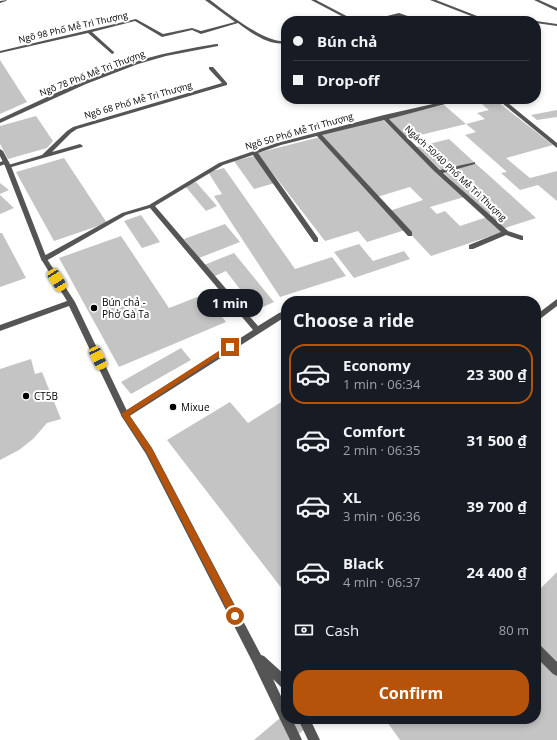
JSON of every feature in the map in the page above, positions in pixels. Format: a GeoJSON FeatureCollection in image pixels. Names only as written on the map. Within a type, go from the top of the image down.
{"type":"FeatureCollection","features":[{"type":"Feature","properties":{"kind":"street"},"geometry":{"type":"LineString","coordinates":[[0,2],[5,0]]}},
{"type":"Feature","properties":{"kind":"street"},"geometry":{"type":"LineString","coordinates":[[207,0],[238,22],[274,42],[281,43]]}},
{"type":"Feature","properties":{"kind":"street"},"geometry":{"type":"LineString","coordinates":[[313,0],[344,16]]}},
{"type":"Feature","properties":{"kind":"street"},"geometry":{"type":"LineString","coordinates":[[432,0],[475,16]]}},
{"type":"Feature","properties":{"kind":"street"},"geometry":{"type":"LineString","coordinates":[[536,0],[557,10]]}},
{"type":"Feature","properties":{"kind":"street"},"geometry":{"type":"LineString","coordinates":[[390,16],[399,14],[405,16]]}},
{"type":"Feature","properties":{"kind":"street","name":"Ngõ 98 Phố Mễ Trì Thượng"},"geometry":{"type":"LineString","coordinates":[[0,52],[136,20],[162,36],[192,29],[201,33],[238,22]]}},
{"type":"Feature","properties":{"kind":"street"},"geometry":{"type":"LineString","coordinates":[[541,23],[557,25]]}},
{"type":"Feature","properties":{"kind":"street"},"geometry":{"type":"LineString","coordinates":[[89,31],[112,54]]}},
{"type":"Feature","properties":{"kind":"street","name":"Ngõ 78 Phố Mễ Trì Thượng"},"geometry":{"type":"LineString","coordinates":[[0,121],[60,93],[137,63],[176,52],[216,45]]}},
{"type":"Feature","properties":{"kind":"street","name":"Ngõ 68 Phố Mễ Trì Thượng"},"geometry":{"type":"LineString","coordinates":[[44,156],[68,132],[75,128],[225,84],[211,68]]}},
{"type":"Feature","properties":{"kind":"street","name":"Ngõ 50 Phố Mễ Trì Thượng"},"geometry":{"type":"LineString","coordinates":[[44,259],[124,214],[151,206],[221,164],[254,152],[318,134],[440,104]]}},
{"type":"Feature","properties":{"kind":"street"},"geometry":{"type":"LineString","coordinates":[[506,104],[557,146]]}},
{"type":"Feature","properties":{"kind":"street","name":"Ngách 50/40 Phố Mễ Trì Thượng"},"geometry":{"type":"LineString","coordinates":[[384,117],[438,172],[506,233],[471,247]]}},
{"type":"Feature","properties":{"kind":"street"},"geometry":{"type":"LineString","coordinates":[[318,134],[410,234]]}},
{"type":"Feature","properties":{"kind":"street","name":"Ngõ 68 Phố Mễ Trì Thượng"},"geometry":{"type":"LineString","coordinates":[[5,164],[44,156],[80,146]]}},
{"type":"Feature","properties":{"kind":"street"},"geometry":{"type":"LineString","coordinates":[[0,151],[44,259],[71,302],[125,414],[149,451],[256,657],[281,709]]}},
{"type":"Feature","properties":{"kind":"street"},"geometry":{"type":"LineString","coordinates":[[254,152],[316,240]]}},
{"type":"Feature","properties":{"kind":"street"},"geometry":{"type":"LineString","coordinates":[[438,172],[473,163]]}},
{"type":"Feature","properties":{"kind":"street"},"geometry":{"type":"LineString","coordinates":[[151,206],[257,330]]}},
{"type":"Feature","properties":{"kind":"street"},"geometry":{"type":"LineString","coordinates":[[506,233],[521,238]]}},
{"type":"Feature","properties":{"kind":"street"},"geometry":{"type":"LineString","coordinates":[[0,328],[71,302]]}},
{"type":"Feature","properties":{"kind":"street"},"geometry":{"type":"LineString","coordinates":[[541,315],[557,302]]}},
{"type":"Feature","properties":{"kind":"street"},"geometry":{"type":"LineString","coordinates":[[125,414],[281,316]]}},
{"type":"Feature","properties":{"kind":"street"},"geometry":{"type":"LineString","coordinates":[[541,654],[557,670]]}},
{"type":"Feature","properties":{"kind":"street"},"geometry":{"type":"LineString","coordinates":[[256,657],[281,680]]}},
{"type":"Feature","properties":{"kind":"street"},"geometry":{"type":"LineString","coordinates":[[288,724],[296,740]]}},
{"type":"Feature","properties":{"kind":"street"},"geometry":{"type":"LineString","coordinates":[[306,724],[314,740]]}},
{"type":"Feature","properties":{"kind":"building"},"geometry":{"type":"Polygon","coordinates":[[[0,60],[27,102],[0,114],[0,60]]]}},
{"type":"Feature","properties":{"kind":"building"},"geometry":{"type":"Polygon","coordinates":[[[482,104],[500,104],[553,145],[506,158],[530,178],[557,171],[557,201],[538,185],[520,190],[501,173],[507,172],[465,135],[476,132],[466,124],[485,119],[477,113],[489,110],[482,104]]]}},
{"type":"Feature","properties":{"kind":"building"},"geometry":{"type":"Polygon","coordinates":[[[444,105],[466,124],[408,138],[388,118],[444,105]]]}},
{"type":"Feature","properties":{"kind":"building"},"geometry":{"type":"Polygon","coordinates":[[[557,110],[557,117],[537,120],[531,115],[557,110]]]}},
{"type":"Feature","properties":{"kind":"building"},"geometry":{"type":"Polygon","coordinates":[[[36,116],[53,141],[47,148],[8,159],[0,144],[0,126],[36,116]]]}},
{"type":"Feature","properties":{"kind":"building"},"geometry":{"type":"Polygon","coordinates":[[[382,119],[464,197],[430,207],[437,214],[445,211],[460,226],[487,217],[503,232],[431,256],[389,211],[423,200],[410,187],[377,197],[320,135],[382,119]]]}},
{"type":"Feature","properties":{"kind":"building"},"geometry":{"type":"Polygon","coordinates":[[[320,137],[405,230],[367,242],[358,231],[325,241],[257,153],[320,137]]]}},
{"type":"Feature","properties":{"kind":"building"},"geometry":{"type":"Polygon","coordinates":[[[449,139],[474,162],[442,171],[417,147],[449,139]]]}},
{"type":"Feature","properties":{"kind":"building"},"geometry":{"type":"Polygon","coordinates":[[[254,156],[275,183],[254,189],[234,161],[254,156]]]}},
{"type":"Feature","properties":{"kind":"building"},"geometry":{"type":"Polygon","coordinates":[[[64,158],[107,223],[54,241],[16,172],[64,158]]]}},
{"type":"Feature","properties":{"kind":"building"},"geometry":{"type":"Polygon","coordinates":[[[475,163],[536,218],[502,229],[443,172],[475,163]]]}},
{"type":"Feature","properties":{"kind":"building"},"geometry":{"type":"Polygon","coordinates":[[[224,168],[295,269],[332,257],[346,276],[280,297],[214,196],[222,194],[208,172],[224,168]]]}},
{"type":"Feature","properties":{"kind":"building"},"geometry":{"type":"Polygon","coordinates":[[[196,182],[217,206],[206,211],[185,186],[196,182]]]}},
{"type":"Feature","properties":{"kind":"building"},"geometry":{"type":"Polygon","coordinates":[[[0,183],[9,190],[0,194],[0,183]]]}},
{"type":"Feature","properties":{"kind":"building"},"geometry":{"type":"Polygon","coordinates":[[[0,195],[14,208],[0,214],[0,195]]]}},
{"type":"Feature","properties":{"kind":"building"},"geometry":{"type":"Polygon","coordinates":[[[141,215],[160,242],[142,248],[124,221],[141,215]]]}},
{"type":"Feature","properties":{"kind":"building"},"geometry":{"type":"Polygon","coordinates":[[[225,224],[240,242],[199,258],[184,239],[225,224]]]}},
{"type":"Feature","properties":{"kind":"building"},"geometry":{"type":"Polygon","coordinates":[[[0,233],[2,233],[26,278],[0,287],[0,233]]]}},
{"type":"Feature","properties":{"kind":"building"},"geometry":{"type":"Polygon","coordinates":[[[121,236],[169,308],[205,294],[226,322],[119,367],[59,258],[121,236]]]}},
{"type":"Feature","properties":{"kind":"building"},"geometry":{"type":"Polygon","coordinates":[[[359,244],[373,261],[404,251],[410,259],[354,278],[334,252],[359,244]]]}},
{"type":"Feature","properties":{"kind":"building"},"geometry":{"type":"Polygon","coordinates":[[[234,253],[274,302],[256,310],[226,271],[213,277],[204,265],[234,253]]]}},
{"type":"Feature","properties":{"kind":"building"},"geometry":{"type":"Polygon","coordinates":[[[181,348],[191,360],[131,394],[121,382],[181,348]]]}},
{"type":"Feature","properties":{"kind":"building","name":"CT5B"},"geometry":{"type":"Polygon","coordinates":[[[31,359],[35,374],[42,372],[61,419],[47,423],[33,439],[19,450],[0,460],[0,369],[31,359]]]}},
{"type":"Feature","properties":{"kind":"building"},"geometry":{"type":"Polygon","coordinates":[[[230,402],[248,423],[281,402],[281,588],[167,440],[230,402]]]}},
{"type":"Feature","properties":{"kind":"building"},"geometry":{"type":"Polygon","coordinates":[[[557,572],[557,740],[400,740],[389,724],[541,724],[541,588],[557,572]]]}},
{"type":"Feature","properties":{"kind":"building"},"geometry":{"type":"Polygon","coordinates":[[[281,717],[281,724],[310,724],[292,740],[254,740],[281,717]]]}},
{"type":"Feature","properties":{"kind":"place","name":"Bún chả - Phở Gà Ta"},"geometry":{"type":"Point","coordinates":[94,308]}},
{"type":"Feature","properties":{"kind":"place","name":"CT5B"},"geometry":{"type":"Point","coordinates":[26,396]}},
{"type":"Feature","properties":{"kind":"place","name":"Mixue"},"geometry":{"type":"Point","coordinates":[173,407]}},
{"type":"Feature","properties":{"kind":"route"},"geometry":{"type":"LineString","coordinates":[[230,347],[125,414],[149,451],[235,616]]}}]}
